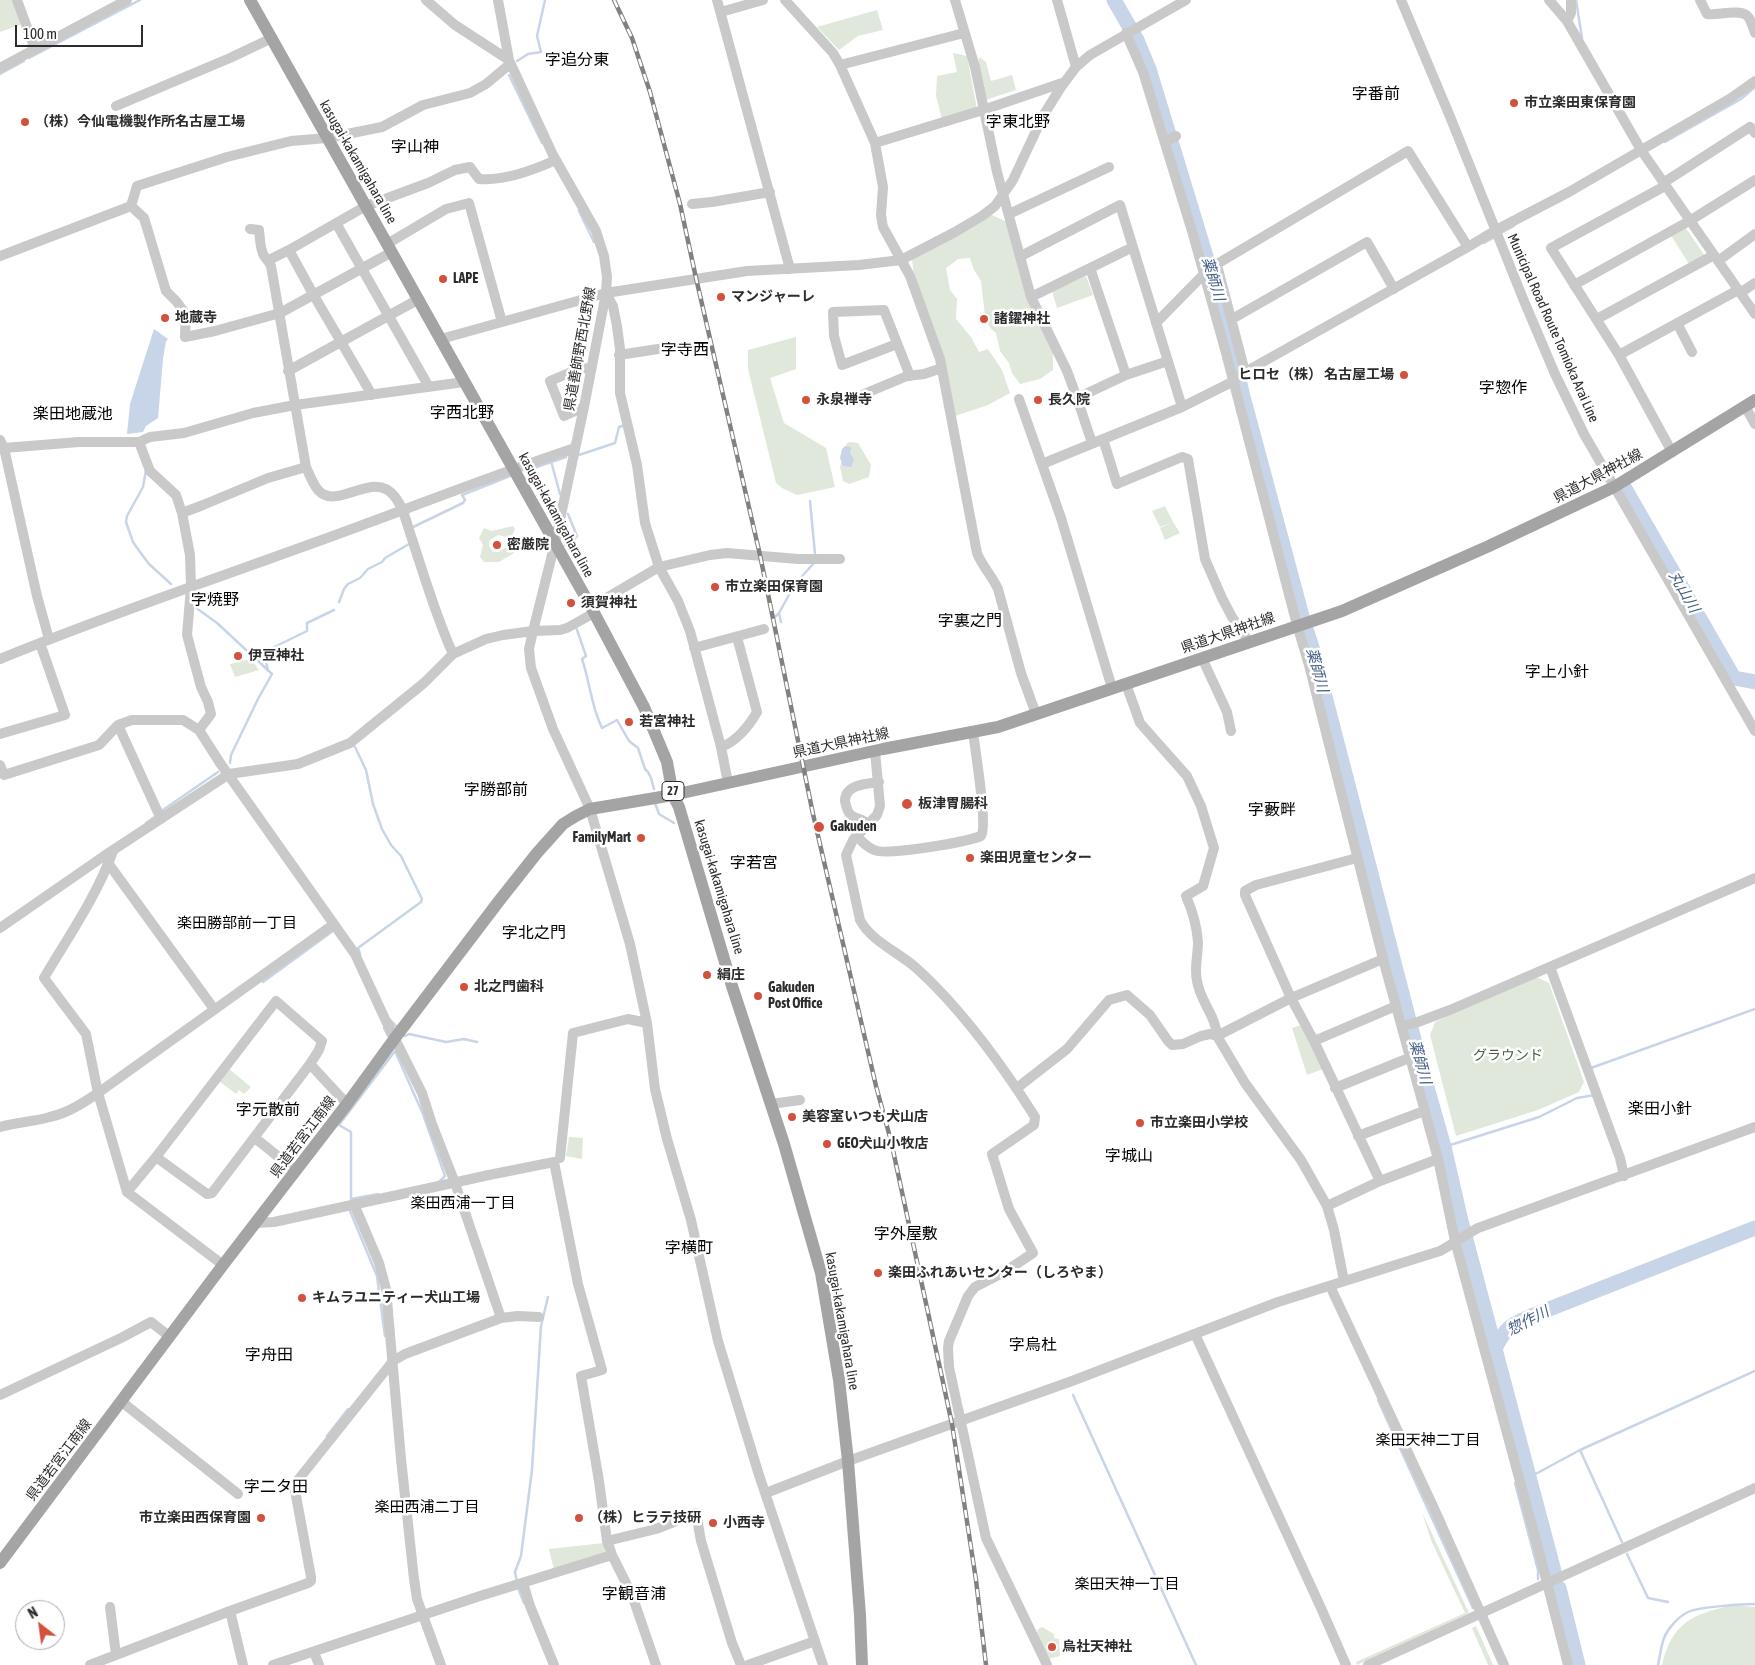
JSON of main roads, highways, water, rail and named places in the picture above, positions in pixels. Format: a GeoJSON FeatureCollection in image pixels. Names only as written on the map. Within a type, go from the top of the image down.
{"type":"FeatureCollection","features":[{"type":"Feature","properties":{"kind":"main road","name":"kasugai-kakamigahara line"},"geometry":{"type":"LineString","coordinates":[[250,0],[593,610],[644,707],[667,762],[673,795],[679,807],[732,986],[771,1104],[821,1273],[837,1370],[848,1460],[862,1665]]}},
{"type":"Feature","properties":{"kind":"main road","name":"県道大県神社線"},"geometry":{"type":"LineString","coordinates":[[673,795],[875,751],[998,727],[1342,611],[1489,546],[1614,487],[1750,403]]}},
{"type":"Feature","properties":{"kind":"main road","name":"県道若宮江南線"},"geometry":{"type":"LineString","coordinates":[[0,1563],[223,1265],[537,853],[563,824],[590,809],[673,795]]}},
{"type":"Feature","properties":{"kind":"water"},"geometry":{"type":"Polygon","coordinates":[[[154,329],[168,339],[163,359],[158,418],[146,426],[143,432],[127,434],[130,404],[154,329]]]}},
{"type":"Feature","properties":{"kind":"water"},"geometry":{"type":"Polygon","coordinates":[[[845,446],[851,447],[850,453],[854,460],[851,467],[843,466],[840,458],[842,449],[845,446]]]}},
{"type":"Feature","properties":{"kind":"waterway"},"geometry":{"type":"LineString","coordinates":[[29,58],[140,0]]}},
{"type":"Feature","properties":{"kind":"waterway"},"geometry":{"type":"LineString","coordinates":[[517,61],[528,54],[541,52],[537,36],[545,0]]}},
{"type":"Feature","properties":{"kind":"waterway","name":"薬師川"},"geometry":{"type":"LineString","coordinates":[[1114,0],[1137,40],[1149,69],[1222,309],[1242,393],[1314,654],[1419,1059],[1444,1147],[1461,1221],[1495,1349]]}},
{"type":"Feature","properties":{"kind":"waterway"},"geometry":{"type":"LineString","coordinates":[[1576,0],[1582,38]]}},
{"type":"Feature","properties":{"kind":"waterway"},"geometry":{"type":"LineString","coordinates":[[0,74],[24,61]]}},
{"type":"Feature","properties":{"kind":"waterway"},"geometry":{"type":"LineString","coordinates":[[509,75],[542,143]]}},
{"type":"Feature","properties":{"kind":"waterway"},"geometry":{"type":"LineString","coordinates":[[1665,142],[1741,99],[1755,87]]}},
{"type":"Feature","properties":{"kind":"waterway"},"geometry":{"type":"LineString","coordinates":[[579,211],[594,242]]}},
{"type":"Feature","properties":{"kind":"waterway"},"geometry":{"type":"LineString","coordinates":[[1499,234],[1514,226]]}},
{"type":"Feature","properties":{"kind":"waterway"},"geometry":{"type":"LineString","coordinates":[[1484,243],[1495,237]]}},
{"type":"Feature","properties":{"kind":"waterway"},"geometry":{"type":"LineString","coordinates":[[1248,378],[1255,371]]}},
{"type":"Feature","properties":{"kind":"waterway"},"geometry":{"type":"LineString","coordinates":[[579,455],[615,443],[619,427],[625,425]]}},
{"type":"Feature","properties":{"kind":"waterway"},"geometry":{"type":"LineString","coordinates":[[525,471],[566,457]]}},
{"type":"Feature","properties":{"kind":"waterway"},"geometry":{"type":"LineString","coordinates":[[551,461],[560,494]]}},
{"type":"Feature","properties":{"kind":"waterway"},"geometry":{"type":"LineString","coordinates":[[146,470],[143,487],[127,516],[126,522],[133,542],[140,552],[149,564],[171,584]]}},
{"type":"Feature","properties":{"kind":"waterway"},"geometry":{"type":"LineString","coordinates":[[411,528],[463,503],[465,500],[462,495],[510,476]]}},
{"type":"Feature","properties":{"kind":"waterway","name":"丸山川"},"geometry":{"type":"LineString","coordinates":[[1624,487],[1734,678],[1755,682]]}},
{"type":"Feature","properties":{"kind":"waterway"},"geometry":{"type":"LineString","coordinates":[[810,501],[815,554]]}},
{"type":"Feature","properties":{"kind":"waterway"},"geometry":{"type":"LineString","coordinates":[[565,545],[573,541],[577,536],[568,514]]}},
{"type":"Feature","properties":{"kind":"waterway"},"geometry":{"type":"LineString","coordinates":[[339,602],[348,584],[360,578],[368,569],[409,544]]}},
{"type":"Feature","properties":{"kind":"waterway"},"geometry":{"type":"LineString","coordinates":[[781,622],[779,613],[795,584],[814,563]]}},
{"type":"Feature","properties":{"kind":"waterway"},"geometry":{"type":"LineString","coordinates":[[195,607],[217,623],[272,674],[231,755],[230,763]]}},
{"type":"Feature","properties":{"kind":"waterway"},"geometry":{"type":"LineString","coordinates":[[268,671],[265,657],[266,651],[307,631],[307,623],[334,610]]}},
{"type":"Feature","properties":{"kind":"waterway"},"geometry":{"type":"LineString","coordinates":[[775,617],[779,613]]}},
{"type":"Feature","properties":{"kind":"waterway"},"geometry":{"type":"LineString","coordinates":[[576,627],[586,656],[582,659],[595,711],[602,728],[617,720],[629,741],[638,748],[654,789]]}},
{"type":"Feature","properties":{"kind":"waterway"},"geometry":{"type":"LineString","coordinates":[[355,747],[366,770],[373,804],[382,829],[391,845],[401,856],[422,899],[421,902],[358,948],[360,954]]}},
{"type":"Feature","properties":{"kind":"waterway"},"geometry":{"type":"LineString","coordinates":[[160,812],[218,772]]}},
{"type":"Feature","properties":{"kind":"waterway"},"geometry":{"type":"LineString","coordinates":[[655,803],[659,814],[674,823]]}},
{"type":"Feature","properties":{"kind":"waterway"},"geometry":{"type":"LineString","coordinates":[[146,823],[156,816]]}},
{"type":"Feature","properties":{"kind":"waterway"},"geometry":{"type":"LineString","coordinates":[[263,982],[333,931]]}},
{"type":"Feature","properties":{"kind":"waterway"},"geometry":{"type":"LineString","coordinates":[[1592,1070],[1591,1068],[1755,1009]]}},
{"type":"Feature","properties":{"kind":"waterway"},"geometry":{"type":"LineString","coordinates":[[390,1020],[397,1027]]}},
{"type":"Feature","properties":{"kind":"waterway"},"geometry":{"type":"LineString","coordinates":[[384,1028],[388,1036]]}},
{"type":"Feature","properties":{"kind":"waterway"},"geometry":{"type":"LineString","coordinates":[[405,1036],[409,1034],[446,1042],[464,1039],[477,1042]]}},
{"type":"Feature","properties":{"kind":"waterway"},"geometry":{"type":"LineString","coordinates":[[351,1202],[351,1132],[339,1125],[395,1051],[423,1114],[445,1176],[440,1181]]}},
{"type":"Feature","properties":{"kind":"waterway"},"geometry":{"type":"LineString","coordinates":[[1444,1147],[1539,1117],[1577,1098],[1595,1095]]}},
{"type":"Feature","properties":{"kind":"waterway"},"geometry":{"type":"LineString","coordinates":[[351,1199],[378,1194]]}},
{"type":"Feature","properties":{"kind":"waterway"},"geometry":{"type":"LineString","coordinates":[[351,1207],[350,1211],[377,1276],[385,1336]]}},
{"type":"Feature","properties":{"kind":"waterway","name":"惣作川"},"geometry":{"type":"LineString","coordinates":[[1554,1571],[1495,1349],[1502,1335],[1514,1324],[1526,1318],[1755,1228]]}},
{"type":"Feature","properties":{"kind":"waterway"},"geometry":{"type":"LineString","coordinates":[[517,1582],[515,1572],[521,1556],[532,1470],[541,1326],[548,1297]]}},
{"type":"Feature","properties":{"kind":"waterway"},"geometry":{"type":"LineString","coordinates":[[1530,1477],[1580,1450],[1755,1371]]}},
{"type":"Feature","properties":{"kind":"waterway"},"geometry":{"type":"LineString","coordinates":[[1073,1395],[1196,1665]]}},
{"type":"Feature","properties":{"kind":"waterway"},"geometry":{"type":"LineString","coordinates":[[1378,1400],[1473,1608]]}},
{"type":"Feature","properties":{"kind":"waterway"},"geometry":{"type":"LineString","coordinates":[[327,1436],[348,1409]]}},
{"type":"Feature","properties":{"kind":"waterway"},"geometry":{"type":"LineString","coordinates":[[1580,1450],[1622,1542]]}},
{"type":"Feature","properties":{"kind":"waterway"},"geometry":{"type":"LineString","coordinates":[[1515,1483],[1538,1570],[1538,1579]]}},
{"type":"Feature","properties":{"kind":"waterway"},"geometry":{"type":"LineString","coordinates":[[1627,1554],[1648,1598],[1668,1602]]}},
{"type":"Feature","properties":{"kind":"waterway"},"geometry":{"type":"LineString","coordinates":[[518,1588],[524,1603]]}},
{"type":"Feature","properties":{"kind":"waterway","name":"惣作川"},"geometry":{"type":"LineString","coordinates":[[1559,1588],[1578,1665]]}},
{"type":"Feature","properties":{"kind":"waterway"},"geometry":{"type":"LineString","coordinates":[[1658,1665],[1662,1644],[1668,1630],[1684,1614],[1693,1610],[1710,1607],[1755,1604]]}},
{"type":"Feature","properties":{"kind":"railway"},"geometry":{"type":"LineString","coordinates":[[614,0],[632,38],[650,92],[680,204],[760,555],[813,814],[876,1086],[891,1141],[952,1424],[976,1580],[986,1665]]}},
{"type":"Feature","properties":{"kind":"place","name":"市立楽田東保育園"},"geometry":{"type":"Point","coordinates":[1514,103]}},
{"type":"Feature","properties":{"kind":"place","name":"（株）今仙電機製作所名古屋工場"},"geometry":{"type":"Point","coordinates":[25,122]}},
{"type":"Feature","properties":{"kind":"place","name":"LAPE"},"geometry":{"type":"Point","coordinates":[443,279]}},
{"type":"Feature","properties":{"kind":"place","name":"マンジャーレ"},"geometry":{"type":"Point","coordinates":[721,297]}},
{"type":"Feature","properties":{"kind":"place","name":"地蔵寺"},"geometry":{"type":"Point","coordinates":[165,318]}},
{"type":"Feature","properties":{"kind":"place","name":"諸鑃神社"},"geometry":{"type":"Point","coordinates":[984,319]}},
{"type":"Feature","properties":{"kind":"place","name":"ヒロセ（株） 名古屋工場"},"geometry":{"type":"Point","coordinates":[1404,375]}},
{"type":"Feature","properties":{"kind":"place","name":"永泉禅寺"},"geometry":{"type":"Point","coordinates":[806,400]}},
{"type":"Feature","properties":{"kind":"place","name":"長久院"},"geometry":{"type":"Point","coordinates":[1038,400]}},
{"type":"Feature","properties":{"kind":"place","name":"密厳院"},"geometry":{"type":"Point","coordinates":[497,545]}},
{"type":"Feature","properties":{"kind":"place","name":"市立楽田保育園"},"geometry":{"type":"Point","coordinates":[715,587]}},
{"type":"Feature","properties":{"kind":"place","name":"須賀神社"},"geometry":{"type":"Point","coordinates":[571,603]}},
{"type":"Feature","properties":{"kind":"place","name":"伊豆神社"},"geometry":{"type":"Point","coordinates":[238,656]}},
{"type":"Feature","properties":{"kind":"place","name":"若宮神社"},"geometry":{"type":"Point","coordinates":[629,722]}},
{"type":"Feature","properties":{"kind":"place","name":"板津胃腸科"},"geometry":{"type":"Point","coordinates":[907,804]}},
{"type":"Feature","properties":{"kind":"place","name":"Gakuden"},"geometry":{"type":"Point","coordinates":[819,827]}},
{"type":"Feature","properties":{"kind":"place","name":"FamilyMart"},"geometry":{"type":"Point","coordinates":[641,838]}},
{"type":"Feature","properties":{"kind":"place","name":"楽田児童センター"},"geometry":{"type":"Point","coordinates":[970,858]}},
{"type":"Feature","properties":{"kind":"place","name":"絹庄"},"geometry":{"type":"Point","coordinates":[707,975]}},
{"type":"Feature","properties":{"kind":"place","name":"北之門歯科"},"geometry":{"type":"Point","coordinates":[464,987]}},
{"type":"Feature","properties":{"kind":"place","name":"Gakuden Post Office"},"geometry":{"type":"Point","coordinates":[758,996]}},
{"type":"Feature","properties":{"kind":"place","name":"美容室いつも犬山店"},"geometry":{"type":"Point","coordinates":[792,1117]}},
{"type":"Feature","properties":{"kind":"place","name":"市立楽田小学校"},"geometry":{"type":"Point","coordinates":[1140,1123]}},
{"type":"Feature","properties":{"kind":"place","name":"GEO犬山小牧店"},"geometry":{"type":"Point","coordinates":[827,1144]}},
{"type":"Feature","properties":{"kind":"place","name":"楽田ふれあいセンター（しろやま）"},"geometry":{"type":"Point","coordinates":[878,1273]}},
{"type":"Feature","properties":{"kind":"place","name":"キムラユニティー犬山工場"},"geometry":{"type":"Point","coordinates":[302,1298]}},
{"type":"Feature","properties":{"kind":"place","name":"市立楽田西保育園"},"geometry":{"type":"Point","coordinates":[261,1518]}},
{"type":"Feature","properties":{"kind":"place","name":"（株）ヒラテ技研"},"geometry":{"type":"Point","coordinates":[579,1518]}},
{"type":"Feature","properties":{"kind":"place","name":"小西寺"},"geometry":{"type":"Point","coordinates":[713,1523]}},
{"type":"Feature","properties":{"kind":"place","name":"烏社天神社"},"geometry":{"type":"Point","coordinates":[1052,1647]}},
{"type":"Feature","properties":{"kind":"district","name":"字追分東"},"geometry":{"type":"Point","coordinates":[577,60]}},
{"type":"Feature","properties":{"kind":"district","name":"字番前"},"geometry":{"type":"Point","coordinates":[1376,94]}},
{"type":"Feature","properties":{"kind":"district","name":"字東北野"},"geometry":{"type":"Point","coordinates":[1018,122]}},
{"type":"Feature","properties":{"kind":"district","name":"字山神"},"geometry":{"type":"Point","coordinates":[415,147]}},
{"type":"Feature","properties":{"kind":"district","name":"字寺西"},"geometry":{"type":"Point","coordinates":[685,350]}},
{"type":"Feature","properties":{"kind":"district","name":"字惣作"},"geometry":{"type":"Point","coordinates":[1503,388]}},
{"type":"Feature","properties":{"kind":"district","name":"字西北野"},"geometry":{"type":"Point","coordinates":[462,413]}},
{"type":"Feature","properties":{"kind":"district","name":"楽田地蔵池"},"geometry":{"type":"Point","coordinates":[73,414]}},
{"type":"Feature","properties":{"kind":"district","name":"字焼野"},"geometry":{"type":"Point","coordinates":[215,600]}},
{"type":"Feature","properties":{"kind":"district","name":"字裏之門"},"geometry":{"type":"Point","coordinates":[970,621]}},
{"type":"Feature","properties":{"kind":"district","name":"字上小針"},"geometry":{"type":"Point","coordinates":[1557,672]}},
{"type":"Feature","properties":{"kind":"district","name":"字勝部前"},"geometry":{"type":"Point","coordinates":[496,790]}},
{"type":"Feature","properties":{"kind":"district","name":"字藪畔"},"geometry":{"type":"Point","coordinates":[1272,810]}},
{"type":"Feature","properties":{"kind":"district","name":"字若宮"},"geometry":{"type":"Point","coordinates":[754,863]}},
{"type":"Feature","properties":{"kind":"district","name":"楽田勝部前一丁目"},"geometry":{"type":"Point","coordinates":[237,923]}},
{"type":"Feature","properties":{"kind":"district","name":"字北之門"},"geometry":{"type":"Point","coordinates":[534,933]}},
{"type":"Feature","properties":{"kind":"district","name":"楽田小針"},"geometry":{"type":"Point","coordinates":[1660,1109]}},
{"type":"Feature","properties":{"kind":"district","name":"字元散前"},"geometry":{"type":"Point","coordinates":[268,1110]}},
{"type":"Feature","properties":{"kind":"district","name":"字城山"},"geometry":{"type":"Point","coordinates":[1129,1156]}},
{"type":"Feature","properties":{"kind":"district","name":"楽田西浦一丁目"},"geometry":{"type":"Point","coordinates":[463,1203]}},
{"type":"Feature","properties":{"kind":"district","name":"字外屋敷"},"geometry":{"type":"Point","coordinates":[906,1234]}},
{"type":"Feature","properties":{"kind":"district","name":"字横町"},"geometry":{"type":"Point","coordinates":[689,1248]}},
{"type":"Feature","properties":{"kind":"district","name":"字烏杜"},"geometry":{"type":"Point","coordinates":[1033,1345]}},
{"type":"Feature","properties":{"kind":"district","name":"字舟田"},"geometry":{"type":"Point","coordinates":[269,1355]}},
{"type":"Feature","properties":{"kind":"district","name":"楽田天神二丁目"},"geometry":{"type":"Point","coordinates":[1428,1440]}},
{"type":"Feature","properties":{"kind":"district","name":"字二タ田"},"geometry":{"type":"Point","coordinates":[276,1487]}},
{"type":"Feature","properties":{"kind":"district","name":"楽田西浦二丁目"},"geometry":{"type":"Point","coordinates":[427,1507]}},
{"type":"Feature","properties":{"kind":"district","name":"楽田天神一丁目"},"geometry":{"type":"Point","coordinates":[1127,1584]}},
{"type":"Feature","properties":{"kind":"district","name":"字観音浦"},"geometry":{"type":"Point","coordinates":[634,1594]}},
{"type":"Feature","properties":{"kind":"park label","name":"グラウンド"},"geometry":{"type":"Point","coordinates":[1508,1056]}}]}
